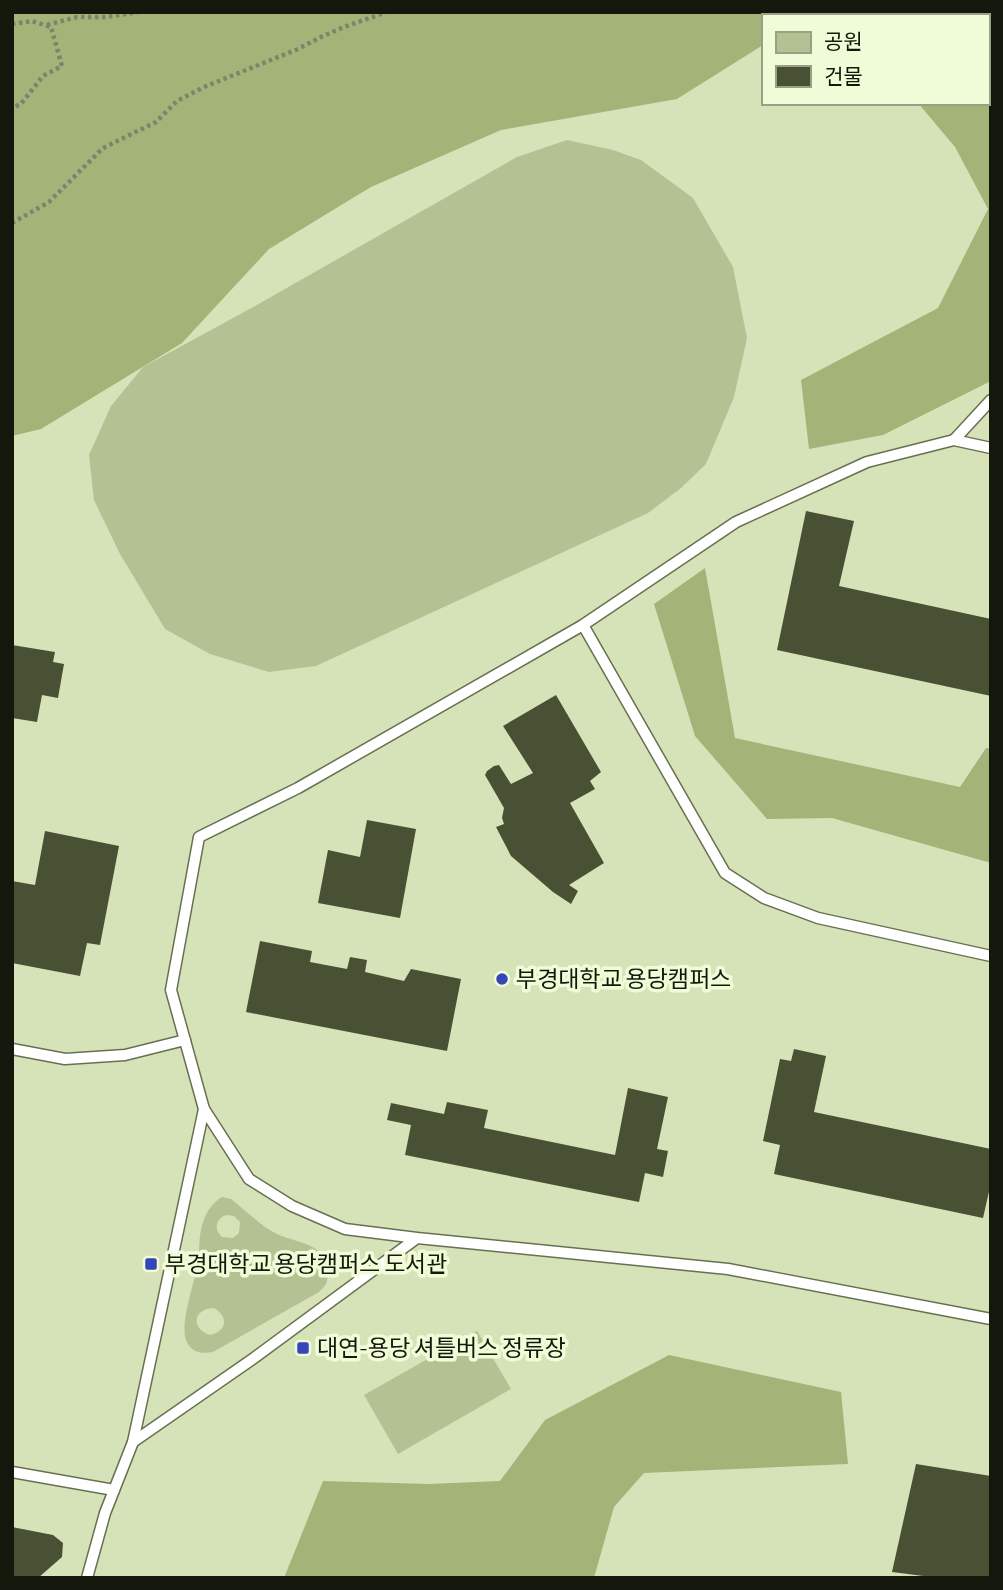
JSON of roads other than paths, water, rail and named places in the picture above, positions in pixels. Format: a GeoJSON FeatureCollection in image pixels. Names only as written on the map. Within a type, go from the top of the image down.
{"type":"FeatureCollection","features":[{"type":"Feature","properties":{"kind":"lane"},"geometry":{"type":"LineString","coordinates":[[954,440],[991,400]]}},
{"type":"Feature","properties":{"kind":"lane"},"geometry":{"type":"LineString","coordinates":[[991,448],[954,440],[867,462],[736,522],[583,625],[298,788],[200,837],[171,990],[204,1108],[249,1179],[292,1206],[345,1229],[728,1269],[991,1319]]}},
{"type":"Feature","properties":{"kind":"lane"},"geometry":{"type":"LineString","coordinates":[[583,625],[725,873],[764,898],[818,918],[991,956]]}},
{"type":"Feature","properties":{"kind":"lane"},"geometry":{"type":"LineString","coordinates":[[12,1049],[65,1059],[125,1055],[185,1040]]}},
{"type":"Feature","properties":{"kind":"lane"},"geometry":{"type":"LineString","coordinates":[[87,1578],[105,1513],[133,1442],[204,1108]]}},
{"type":"Feature","properties":{"kind":"lane"},"geometry":{"type":"LineString","coordinates":[[133,1442],[254,1359],[417,1238]]}},
{"type":"Feature","properties":{"kind":"lane"},"geometry":{"type":"LineString","coordinates":[[12,1472],[114,1490]]}},
{"type":"Feature","properties":{"kind":"place","name":"부경대학교 용당캠퍼스"},"geometry":{"type":"Point","coordinates":[502,979]}},
{"type":"Feature","properties":{"kind":"place","name":"부경대학교 용당캠퍼스 도서관"},"geometry":{"type":"Point","coordinates":[151,1264]}},
{"type":"Feature","properties":{"kind":"place","name":"대연-용당 셔틀버스 정류장"},"geometry":{"type":"Point","coordinates":[303,1348]}}]}
